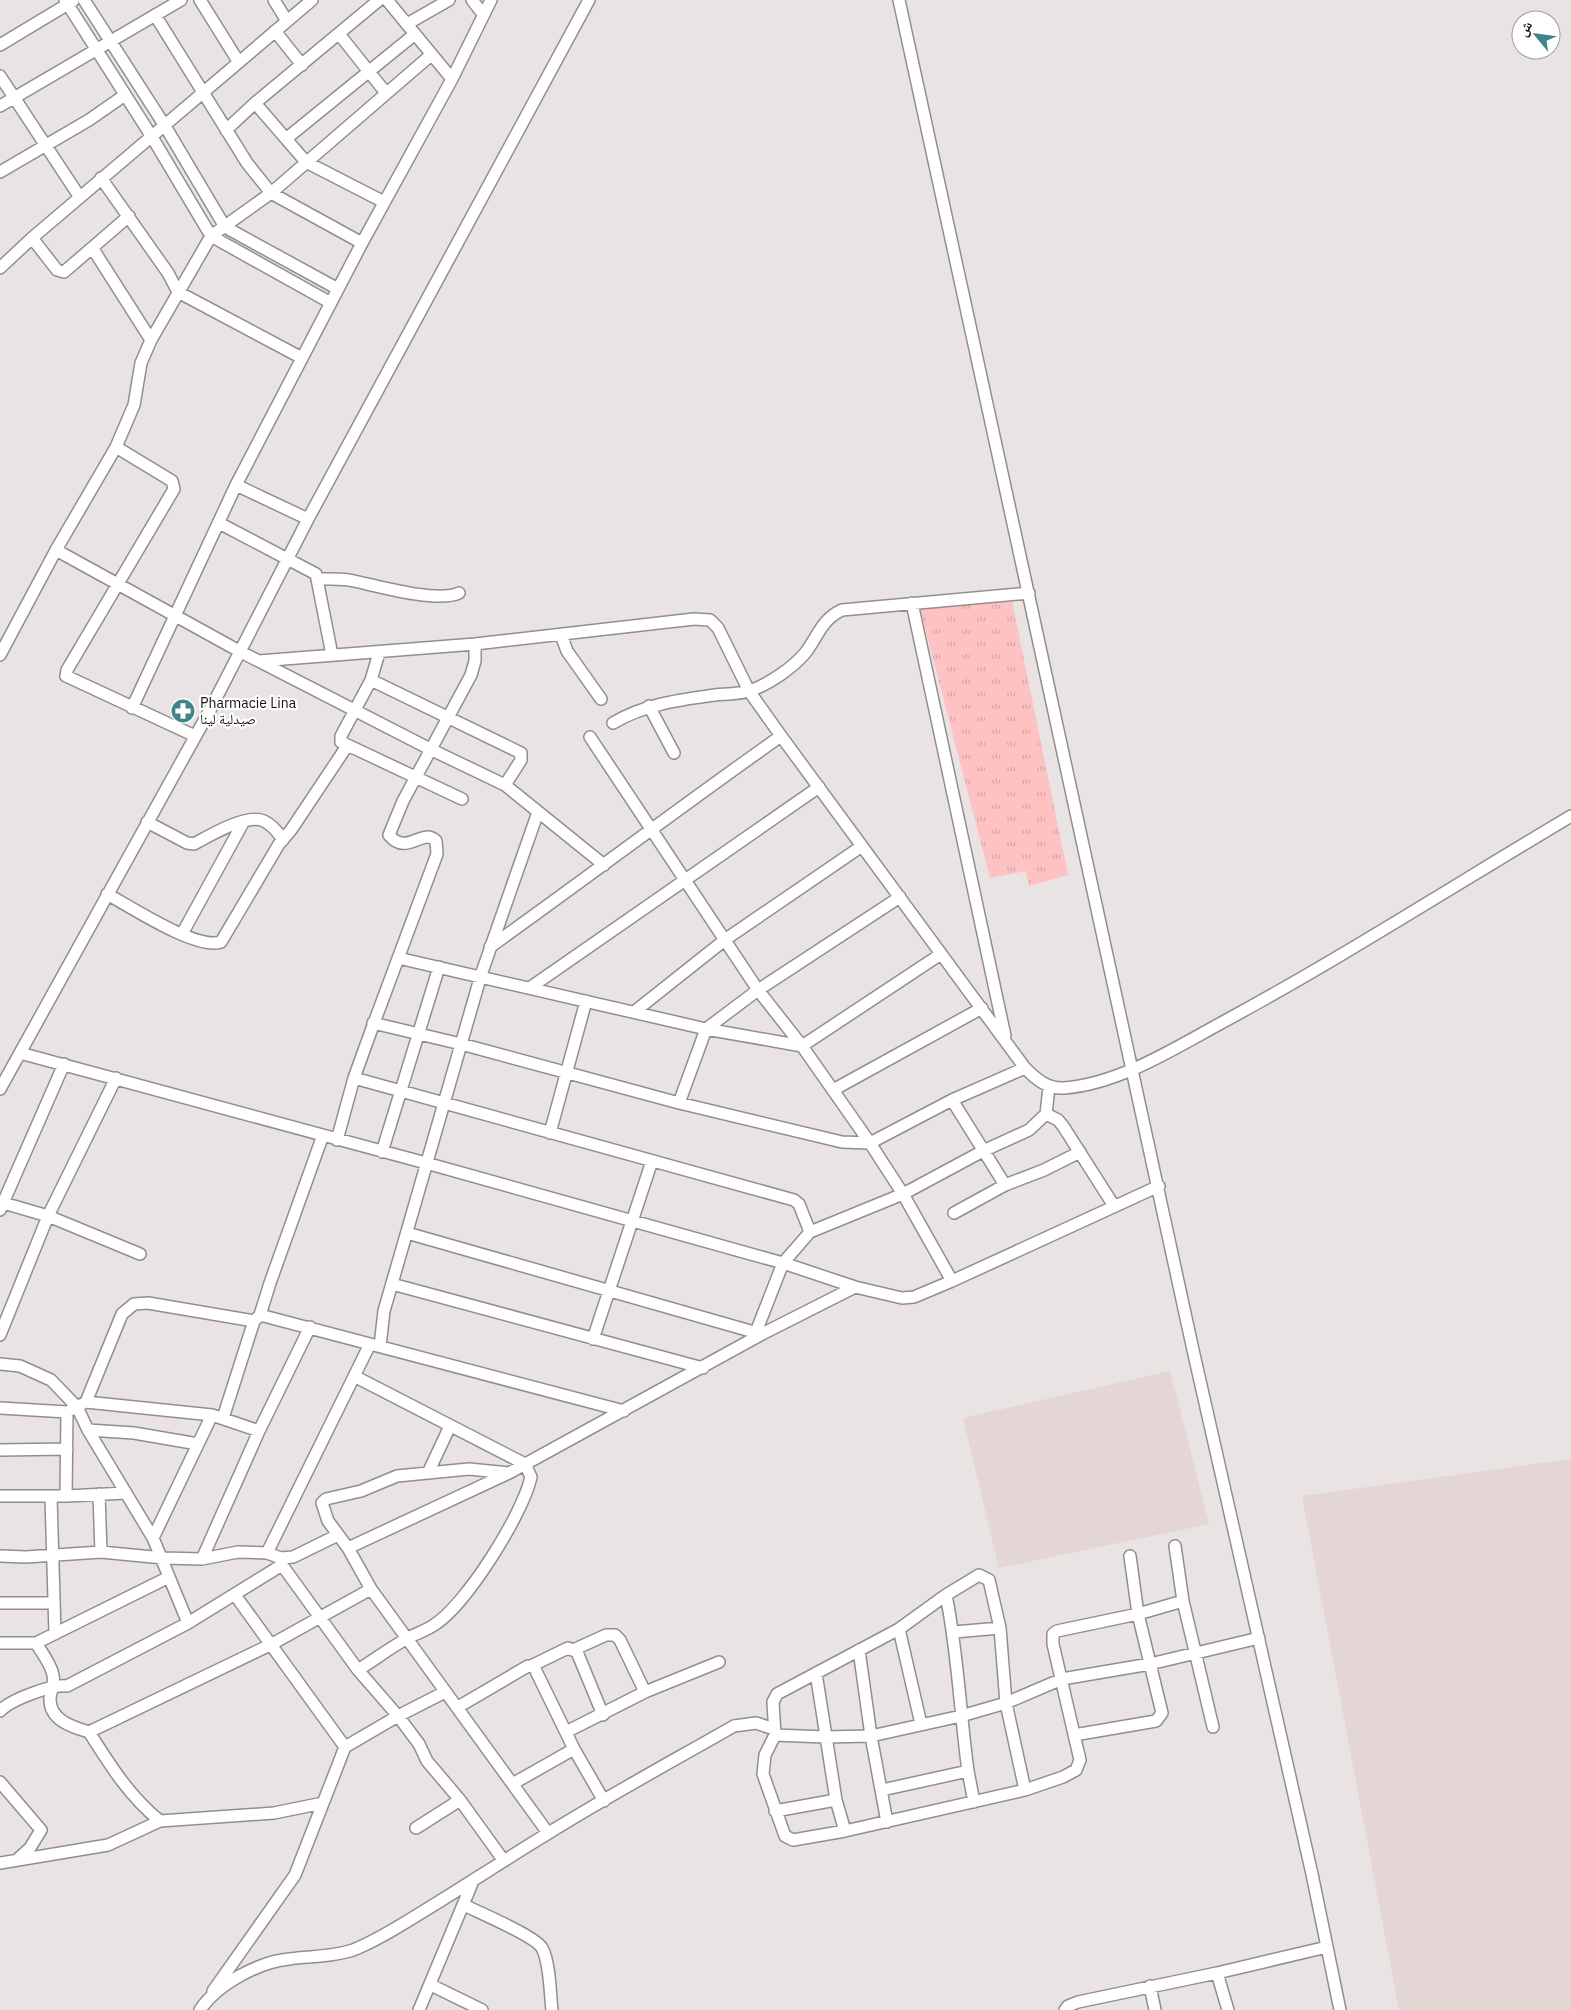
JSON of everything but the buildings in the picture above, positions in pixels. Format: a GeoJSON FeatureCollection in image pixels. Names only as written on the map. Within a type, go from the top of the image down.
{"type":"FeatureCollection","features":[{"type":"Feature","properties":{"kind":"street"},"geometry":{"type":"LineString","coordinates":[[84,0],[165,126],[226,227],[338,289]]}},
{"type":"Feature","properties":{"kind":"street"},"geometry":{"type":"LineString","coordinates":[[0,106],[181,0]]}},
{"type":"Feature","properties":{"kind":"street"},"geometry":{"type":"LineString","coordinates":[[200,0],[238,61]]}},
{"type":"Feature","properties":{"kind":"street"},"geometry":{"type":"LineString","coordinates":[[274,0],[287,21]]}},
{"type":"Feature","properties":{"kind":"street"},"geometry":{"type":"LineString","coordinates":[[0,268],[79,196],[152,137],[202,91],[312,0]]}},
{"type":"Feature","properties":{"kind":"street"},"geometry":{"type":"LineString","coordinates":[[226,130],[255,103],[379,0]]}},
{"type":"Feature","properties":{"kind":"street"},"geometry":{"type":"LineString","coordinates":[[387,0],[452,79]]}},
{"type":"Feature","properties":{"kind":"street"},"geometry":{"type":"LineString","coordinates":[[407,24],[449,0]]}},
{"type":"Feature","properties":{"kind":"street"},"geometry":{"type":"LineString","coordinates":[[472,0],[483,14]]}},
{"type":"Feature","properties":{"kind":"street"},"geometry":{"type":"LineString","coordinates":[[132,708],[236,485],[362,243],[452,79],[490,0]]}},
{"type":"Feature","properties":{"kind":"street"},"geometry":{"type":"LineString","coordinates":[[0,1089],[241,652],[308,520],[589,0]]}},
{"type":"Feature","properties":{"kind":"street"},"geometry":{"type":"LineString","coordinates":[[900,0],[1134,1070],[1193,1350],[1260,1638],[1340,2010]]}},
{"type":"Feature","properties":{"kind":"street"},"geometry":{"type":"LineString","coordinates":[[0,45],[69,1],[97,50],[212,236],[331,303]]}},
{"type":"Feature","properties":{"kind":"street"},"geometry":{"type":"LineString","coordinates":[[155,15],[247,163],[271,193],[362,243]]}},
{"type":"Feature","properties":{"kind":"street"},"geometry":{"type":"LineString","coordinates":[[275,31],[302,65]]}},
{"type":"Feature","properties":{"kind":"street"},"geometry":{"type":"LineString","coordinates":[[340,34],[386,93]]}},
{"type":"Feature","properties":{"kind":"street"},"geometry":{"type":"LineString","coordinates":[[287,138],[368,70],[415,34]]}},
{"type":"Feature","properties":{"kind":"street"},"geometry":{"type":"LineString","coordinates":[[0,654],[56,550],[116,447],[134,405],[140,363],[178,292],[212,236],[271,193],[431,54]]}},
{"type":"Feature","properties":{"kind":"street"},"geometry":{"type":"LineString","coordinates":[[0,76],[79,196]]}},
{"type":"Feature","properties":{"kind":"street"},"geometry":{"type":"LineString","coordinates":[[0,172],[126,96]]}},
{"type":"Feature","properties":{"kind":"street"},"geometry":{"type":"LineString","coordinates":[[255,103],[306,162],[384,202]]}},
{"type":"Feature","properties":{"kind":"street"},"geometry":{"type":"LineString","coordinates":[[101,178],[129,216],[178,292],[302,358]]}},
{"type":"Feature","properties":{"kind":"street"},"geometry":{"type":"LineString","coordinates":[[32,238],[60,272],[68,270],[129,216]]}},
{"type":"Feature","properties":{"kind":"street"},"geometry":{"type":"LineString","coordinates":[[93,249],[151,340]]}},
{"type":"Feature","properties":{"kind":"street"},"geometry":{"type":"LineString","coordinates":[[116,447],[174,484],[174,489],[66,673],[69,678],[195,736]]}},
{"type":"Feature","properties":{"kind":"street"},"geometry":{"type":"LineString","coordinates":[[236,485],[308,520]]}},
{"type":"Feature","properties":{"kind":"street"},"geometry":{"type":"LineString","coordinates":[[219,523],[288,560],[310,569],[319,579],[332,656]]}},
{"type":"Feature","properties":{"kind":"street"},"geometry":{"type":"LineString","coordinates":[[56,550],[241,652],[432,750],[505,784],[604,865]]}},
{"type":"Feature","properties":{"kind":"street"},"geometry":{"type":"LineString","coordinates":[[319,579],[353,580],[376,587],[425,595],[453,596],[459,593]]}},
{"type":"Feature","properties":{"kind":"street"},"geometry":{"type":"LineString","coordinates":[[613,723],[649,706],[668,701],[749,691],[784,672],[796,663],[806,651],[821,625],[836,612],[842,610],[912,602],[1029,593]]}},
{"type":"Feature","properties":{"kind":"street"},"geometry":{"type":"LineString","coordinates":[[912,602],[1006,1041]]}},
{"type":"Feature","properties":{"kind":"street"},"geometry":{"type":"LineString","coordinates":[[259,661],[379,653],[561,635],[694,619],[710,620],[718,628],[749,691],[1025,1068],[1038,1080],[1049,1086],[1062,1088],[1134,1070],[1275,993],[1571,816]]}},
{"type":"Feature","properties":{"kind":"street"},"geometry":{"type":"LineString","coordinates":[[561,635],[567,651],[601,699]]}},
{"type":"Feature","properties":{"kind":"street"},"geometry":{"type":"LineString","coordinates":[[338,1140],[354,1078],[434,864],[437,847],[436,841],[428,836],[415,842],[404,844],[398,843],[389,835],[415,778],[432,750],[474,669],[475,644]]}},
{"type":"Feature","properties":{"kind":"street"},"geometry":{"type":"LineString","coordinates":[[379,653],[371,680],[341,736],[341,742],[462,799]]}},
{"type":"Feature","properties":{"kind":"street"},"geometry":{"type":"LineString","coordinates":[[371,680],[521,753],[521,760],[505,784]]}},
{"type":"Feature","properties":{"kind":"street"},"geometry":{"type":"LineString","coordinates":[[649,706],[674,753]]}},
{"type":"Feature","properties":{"kind":"street"},"geometry":{"type":"LineString","coordinates":[[490,947],[604,865],[651,828],[781,736]]}},
{"type":"Feature","properties":{"kind":"street"},"geometry":{"type":"LineString","coordinates":[[590,737],[726,939],[758,990],[802,1046],[870,1143],[903,1194],[952,1281]]}},
{"type":"Feature","properties":{"kind":"street"},"geometry":{"type":"LineString","coordinates":[[107,894],[182,934],[209,944],[221,942],[273,853],[284,840],[347,746]]}},
{"type":"Feature","properties":{"kind":"street"},"geometry":{"type":"LineString","coordinates":[[531,987],[819,787]]}},
{"type":"Feature","properties":{"kind":"street"},"geometry":{"type":"LineString","coordinates":[[267,1554],[354,1376],[375,1345],[426,1163],[490,947],[538,812]]}},
{"type":"Feature","properties":{"kind":"street"},"geometry":{"type":"LineString","coordinates":[[147,822],[194,844],[251,819],[264,821],[274,828],[284,840]]}},
{"type":"Feature","properties":{"kind":"street"},"geometry":{"type":"LineString","coordinates":[[182,934],[244,821]]}},
{"type":"Feature","properties":{"kind":"street"},"geometry":{"type":"LineString","coordinates":[[634,1012],[726,939],[862,846]]}},
{"type":"Feature","properties":{"kind":"street"},"geometry":{"type":"LineString","coordinates":[[679,1103],[706,1029],[758,990],[900,897]]}},
{"type":"Feature","properties":{"kind":"street"},"geometry":{"type":"LineString","coordinates":[[398,958],[482,975],[706,1029],[802,1046],[941,954]]}},
{"type":"Feature","properties":{"kind":"street"},"geometry":{"type":"LineString","coordinates":[[382,1152],[439,967]]}},
{"type":"Feature","properties":{"kind":"street"},"geometry":{"type":"LineString","coordinates":[[550,1133],[586,1001]]}},
{"type":"Feature","properties":{"kind":"street"},"geometry":{"type":"LineString","coordinates":[[833,1090],[982,1008]]}},
{"type":"Feature","properties":{"kind":"street"},"geometry":{"type":"LineString","coordinates":[[373,1023],[461,1044],[679,1103],[822,1138],[870,1143],[952,1100],[1025,1068]]}},
{"type":"Feature","properties":{"kind":"street"},"geometry":{"type":"LineString","coordinates":[[20,1053],[426,1163],[783,1263],[855,1287],[902,1298],[914,1297],[952,1281],[1159,1186]]}},
{"type":"Feature","properties":{"kind":"street"},"geometry":{"type":"LineString","coordinates":[[64,1064],[1,1205],[48,1216],[140,1254]]}},
{"type":"Feature","properties":{"kind":"street"},"geometry":{"type":"LineString","coordinates":[[0,1335],[48,1216],[116,1078]]}},
{"type":"Feature","properties":{"kind":"street"},"geometry":{"type":"LineString","coordinates":[[354,1078],[794,1200],[799,1204],[810,1232]]}},
{"type":"Feature","properties":{"kind":"street"},"geometry":{"type":"LineString","coordinates":[[759,1333],[783,1263],[810,1232],[903,1194],[983,1151],[1029,1130],[1046,1114],[1049,1086]]}},
{"type":"Feature","properties":{"kind":"street"},"geometry":{"type":"LineString","coordinates":[[952,1100],[1005,1185]]}},
{"type":"Feature","properties":{"kind":"street"},"geometry":{"type":"LineString","coordinates":[[1046,1114],[1058,1120],[1114,1206]]}},
{"type":"Feature","properties":{"kind":"street"},"geometry":{"type":"LineString","coordinates":[[153,1538],[198,1444],[217,1417],[257,1318],[323,1135]]}},
{"type":"Feature","properties":{"kind":"street"},"geometry":{"type":"LineString","coordinates":[[954,1213],[1005,1185],[1044,1170],[1080,1152]]}},
{"type":"Feature","properties":{"kind":"street"},"geometry":{"type":"LineString","coordinates":[[593,1339],[652,1161]]}},
{"type":"Feature","properties":{"kind":"street"},"geometry":{"type":"LineString","coordinates":[[407,1233],[759,1333]]}},
{"type":"Feature","properties":{"kind":"street"},"geometry":{"type":"LineString","coordinates":[[392,1284],[703,1368]]}},
{"type":"Feature","properties":{"kind":"street"},"geometry":{"type":"LineString","coordinates":[[348,1548],[509,1474],[703,1368],[759,1333],[855,1287]]}},
{"type":"Feature","properties":{"kind":"street"},"geometry":{"type":"LineString","coordinates":[[66,1496],[67,1449],[77,1407],[122,1314],[134,1304],[148,1303],[310,1327],[624,1411]]}},
{"type":"Feature","properties":{"kind":"street"},"geometry":{"type":"LineString","coordinates":[[202,1559],[259,1430],[310,1327]]}},
{"type":"Feature","properties":{"kind":"street"},"geometry":{"type":"LineString","coordinates":[[0,1364],[20,1366],[51,1380],[77,1407],[88,1430],[153,1538],[188,1623]]}},
{"type":"Feature","properties":{"kind":"street"},"geometry":{"type":"LineString","coordinates":[[354,1376],[525,1464],[531,1477],[521,1505],[476,1579],[456,1604],[435,1625],[407,1638],[358,1670]]}},
{"type":"Feature","properties":{"kind":"street"},"geometry":{"type":"LineString","coordinates":[[0,1408],[77,1407],[217,1417],[259,1430]]}},
{"type":"Feature","properties":{"kind":"street"},"geometry":{"type":"LineString","coordinates":[[428,1473],[450,1426]]}},
{"type":"Feature","properties":{"kind":"street"},"geometry":{"type":"LineString","coordinates":[[88,1430],[134,1432],[198,1444]]}},
{"type":"Feature","properties":{"kind":"street"},"geometry":{"type":"LineString","coordinates":[[0,1450],[67,1449]]}},
{"type":"Feature","properties":{"kind":"street"},"geometry":{"type":"LineString","coordinates":[[509,1474],[469,1469],[398,1476],[361,1491],[326,1499],[322,1503],[323,1509],[371,1589],[548,1833]]}},
{"type":"Feature","properties":{"kind":"street"},"geometry":{"type":"LineString","coordinates":[[0,1496],[51,1497],[126,1492]]}},
{"type":"Feature","properties":{"kind":"street"},"geometry":{"type":"LineString","coordinates":[[99,1494],[101,1552]]}},
{"type":"Feature","properties":{"kind":"street"},"geometry":{"type":"LineString","coordinates":[[51,1497],[55,1634]]}},
{"type":"Feature","properties":{"kind":"street"},"geometry":{"type":"LineString","coordinates":[[1,1709],[54,1685],[67,1686],[188,1623],[235,1595],[281,1561],[338,1535]]}},
{"type":"Feature","properties":{"kind":"street"},"geometry":{"type":"LineString","coordinates":[[1175,1546],[1184,1601],[1213,1726]]}},
{"type":"Feature","properties":{"kind":"street"},"geometry":{"type":"LineString","coordinates":[[0,1556],[101,1552],[162,1558],[202,1559],[238,1552],[267,1554],[281,1561],[358,1670],[398,1716],[419,1744],[427,1761],[460,1800],[504,1862]]}},
{"type":"Feature","properties":{"kind":"street"},"geometry":{"type":"LineString","coordinates":[[1074,1735],[1156,1721],[1162,1713],[1138,1614],[1130,1556]]}},
{"type":"Feature","properties":{"kind":"street"},"geometry":{"type":"LineString","coordinates":[[1025,1790],[1006,1703],[1000,1628],[989,1580],[984,1576],[979,1575],[946,1595],[899,1629],[777,1694],[773,1702],[774,1732],[763,1764],[767,1787],[775,1811],[785,1836],[789,1840],[845,1831],[1025,1790],[1064,1777],[1076,1770],[1080,1760],[1052,1637],[1056,1631],[1138,1614],[1184,1601]]}},
{"type":"Feature","properties":{"kind":"street"},"geometry":{"type":"LineString","coordinates":[[0,1643],[36,1643],[170,1577]]}},
{"type":"Feature","properties":{"kind":"street"},"geometry":{"type":"LineString","coordinates":[[36,1643],[53,1673],[54,1685],[50,1698],[54,1713],[70,1727],[89,1732],[272,1644],[371,1589]]}},
{"type":"Feature","properties":{"kind":"street"},"geometry":{"type":"LineString","coordinates":[[235,1595],[345,1747]]}},
{"type":"Feature","properties":{"kind":"street"},"geometry":{"type":"LineString","coordinates":[[946,1595],[954,1632],[961,1716],[974,1802]]}},
{"type":"Feature","properties":{"kind":"street"},"geometry":{"type":"LineString","coordinates":[[0,1603],[54,1603]]}},
{"type":"Feature","properties":{"kind":"street"},"geometry":{"type":"LineString","coordinates":[[954,1632],[1000,1628]]}},
{"type":"Feature","properties":{"kind":"street"},"geometry":{"type":"LineString","coordinates":[[899,1629],[921,1724]]}},
{"type":"Feature","properties":{"kind":"street"},"geometry":{"type":"LineString","coordinates":[[573,1650],[606,1635],[615,1635],[620,1640],[645,1692]]}},
{"type":"Feature","properties":{"kind":"street"},"geometry":{"type":"LineString","coordinates":[[202,2007],[239,1977],[269,1964],[288,1959],[331,1955],[352,1950],[374,1941],[548,1833],[734,1726],[756,1723],[774,1732],[825,1737],[871,1736],[961,1716],[1006,1703],[1062,1678],[1150,1664],[1260,1638]]}},
{"type":"Feature","properties":{"kind":"street"},"geometry":{"type":"LineString","coordinates":[[458,1707],[531,1666],[568,1648],[580,1655],[603,1715]]}},
{"type":"Feature","properties":{"kind":"street"},"geometry":{"type":"LineString","coordinates":[[860,1650],[871,1736],[887,1822]]}},
{"type":"Feature","properties":{"kind":"street"},"geometry":{"type":"LineString","coordinates":[[566,1732],[603,1715],[645,1692],[719,1662]]}},
{"type":"Feature","properties":{"kind":"street"},"geometry":{"type":"LineString","coordinates":[[531,1666],[537,1670],[574,1749],[604,1800]]}},
{"type":"Feature","properties":{"kind":"street"},"geometry":{"type":"LineString","coordinates":[[816,1673],[836,1800],[845,1831]]}},
{"type":"Feature","properties":{"kind":"street"},"geometry":{"type":"LineString","coordinates":[[202,2007],[294,1875],[345,1747],[398,1716],[445,1692]]}},
{"type":"Feature","properties":{"kind":"street"},"geometry":{"type":"LineString","coordinates":[[89,1732],[131,1796],[160,1821]]}},
{"type":"Feature","properties":{"kind":"street"},"geometry":{"type":"LineString","coordinates":[[514,1784],[574,1749]]}},
{"type":"Feature","properties":{"kind":"street"},"geometry":{"type":"LineString","coordinates":[[882,1790],[968,1772]]}},
{"type":"Feature","properties":{"kind":"street"},"geometry":{"type":"LineString","coordinates":[[0,1782],[41,1830],[30,1848],[18,1859]]}},
{"type":"Feature","properties":{"kind":"street"},"geometry":{"type":"LineString","coordinates":[[416,1828],[460,1800]]}},
{"type":"Feature","properties":{"kind":"street"},"geometry":{"type":"LineString","coordinates":[[775,1811],[836,1800]]}},
{"type":"Feature","properties":{"kind":"street"},"geometry":{"type":"LineString","coordinates":[[0,1863],[108,1845],[160,1821],[274,1813],[323,1803]]}},
{"type":"Feature","properties":{"kind":"street"},"geometry":{"type":"LineString","coordinates":[[419,2010],[473,1881]]}},
{"type":"Feature","properties":{"kind":"street"},"geometry":{"type":"LineString","coordinates":[[464,1905],[530,1938],[542,1948],[545,1956],[552,2010]]}},
{"type":"Feature","properties":{"kind":"street"},"geometry":{"type":"LineString","coordinates":[[1065,2010],[1068,2006],[1078,2002],[1217,1973],[1327,1946]]}},
{"type":"Feature","properties":{"kind":"street"},"geometry":{"type":"LineString","coordinates":[[1217,1973],[1228,2010]]}},
{"type":"Feature","properties":{"kind":"street"},"geometry":{"type":"LineString","coordinates":[[431,1984],[482,2010]]}},
{"type":"Feature","properties":{"kind":"street"},"geometry":{"type":"LineString","coordinates":[[1150,1986],[1154,2010]]}},
{"type":"Feature","properties":{"kind":"shaded area"},"geometry":{"type":"Polygon","coordinates":[[[1170,1371],[1209,1524],[999,1568],[963,1418],[1170,1371]]]}},
{"type":"Feature","properties":{"kind":"shaded area"},"geometry":{"type":"Polygon","coordinates":[[[1571,1459],[1571,2010],[1399,2010],[1302,1496],[1571,1459]]]}},
{"type":"Feature","properties":{"kind":"green space"},"geometry":{"type":"Polygon","coordinates":[[[1012,601],[1068,875],[1029,886],[1026,871],[990,878],[920,608],[1012,601]]]}},
{"type":"Feature","properties":{"kind":"place","name":"Pharmacie Lina صيدلية لينا"},"geometry":{"type":"Point","coordinates":[183,711]}}]}
